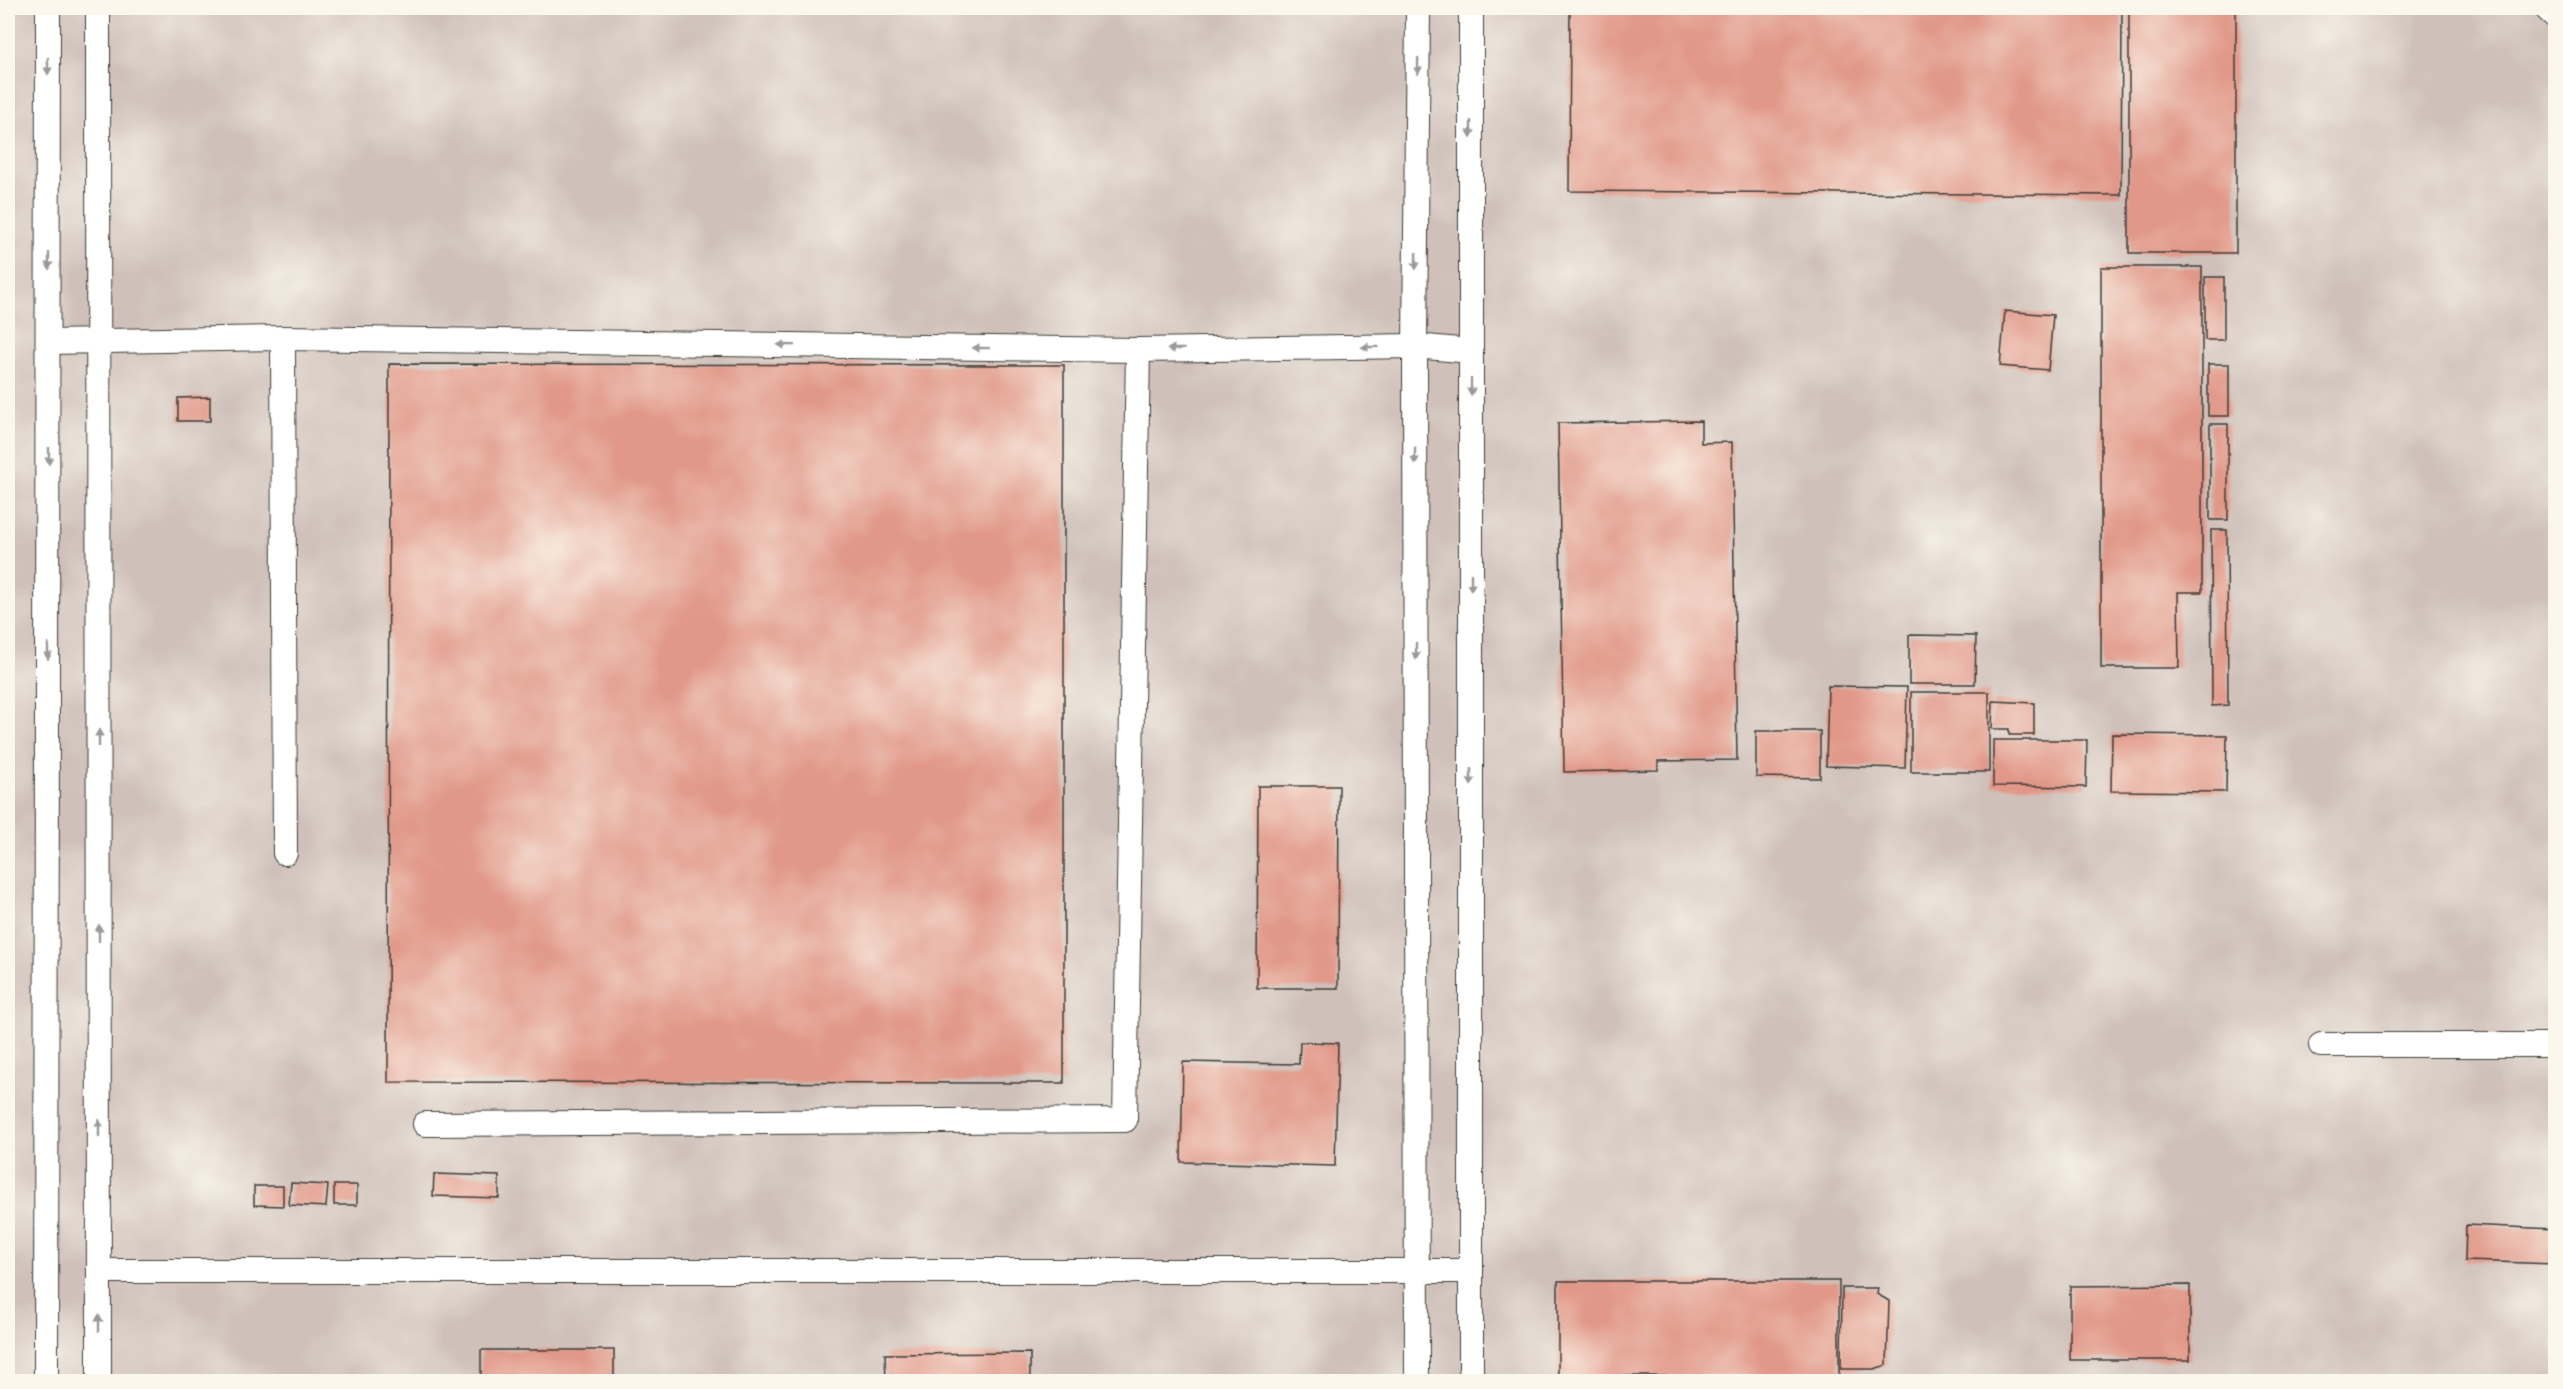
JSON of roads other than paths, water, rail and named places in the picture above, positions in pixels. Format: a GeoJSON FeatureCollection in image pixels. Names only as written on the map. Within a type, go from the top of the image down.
{"type":"FeatureCollection","features":[{"type":"Feature","properties":{"kind":"lane"},"geometry":{"type":"LineString","coordinates":[[46,1382],[48,8]]}},
{"type":"Feature","properties":{"kind":"lane"},"geometry":{"type":"LineString","coordinates":[[98,8],[99,1382]]}},
{"type":"Feature","properties":{"kind":"lane"},"geometry":{"type":"LineString","coordinates":[[1417,1382],[1415,346],[1418,8]]}},
{"type":"Feature","properties":{"kind":"lane"},"geometry":{"type":"LineString","coordinates":[[1471,8],[1471,1382]]}},
{"type":"Feature","properties":{"kind":"lane"},"geometry":{"type":"LineString","coordinates":[[2546,8],[2556,17]]}},
{"type":"Feature","properties":{"kind":"lane"},"geometry":{"type":"LineString","coordinates":[[49,342],[283,339],[1138,350],[1415,346],[1471,351]]}},
{"type":"Feature","properties":{"kind":"lane"},"geometry":{"type":"LineString","coordinates":[[283,339],[285,853]]}},
{"type":"Feature","properties":{"kind":"lane"},"geometry":{"type":"LineString","coordinates":[[425,1124],[1125,1120],[1138,350]]}},
{"type":"Feature","properties":{"kind":"lane"},"geometry":{"type":"LineString","coordinates":[[2321,1045],[2556,1045]]}},
{"type":"Feature","properties":{"kind":"lane"},"geometry":{"type":"LineString","coordinates":[[99,1271],[1471,1271]]}}]}
